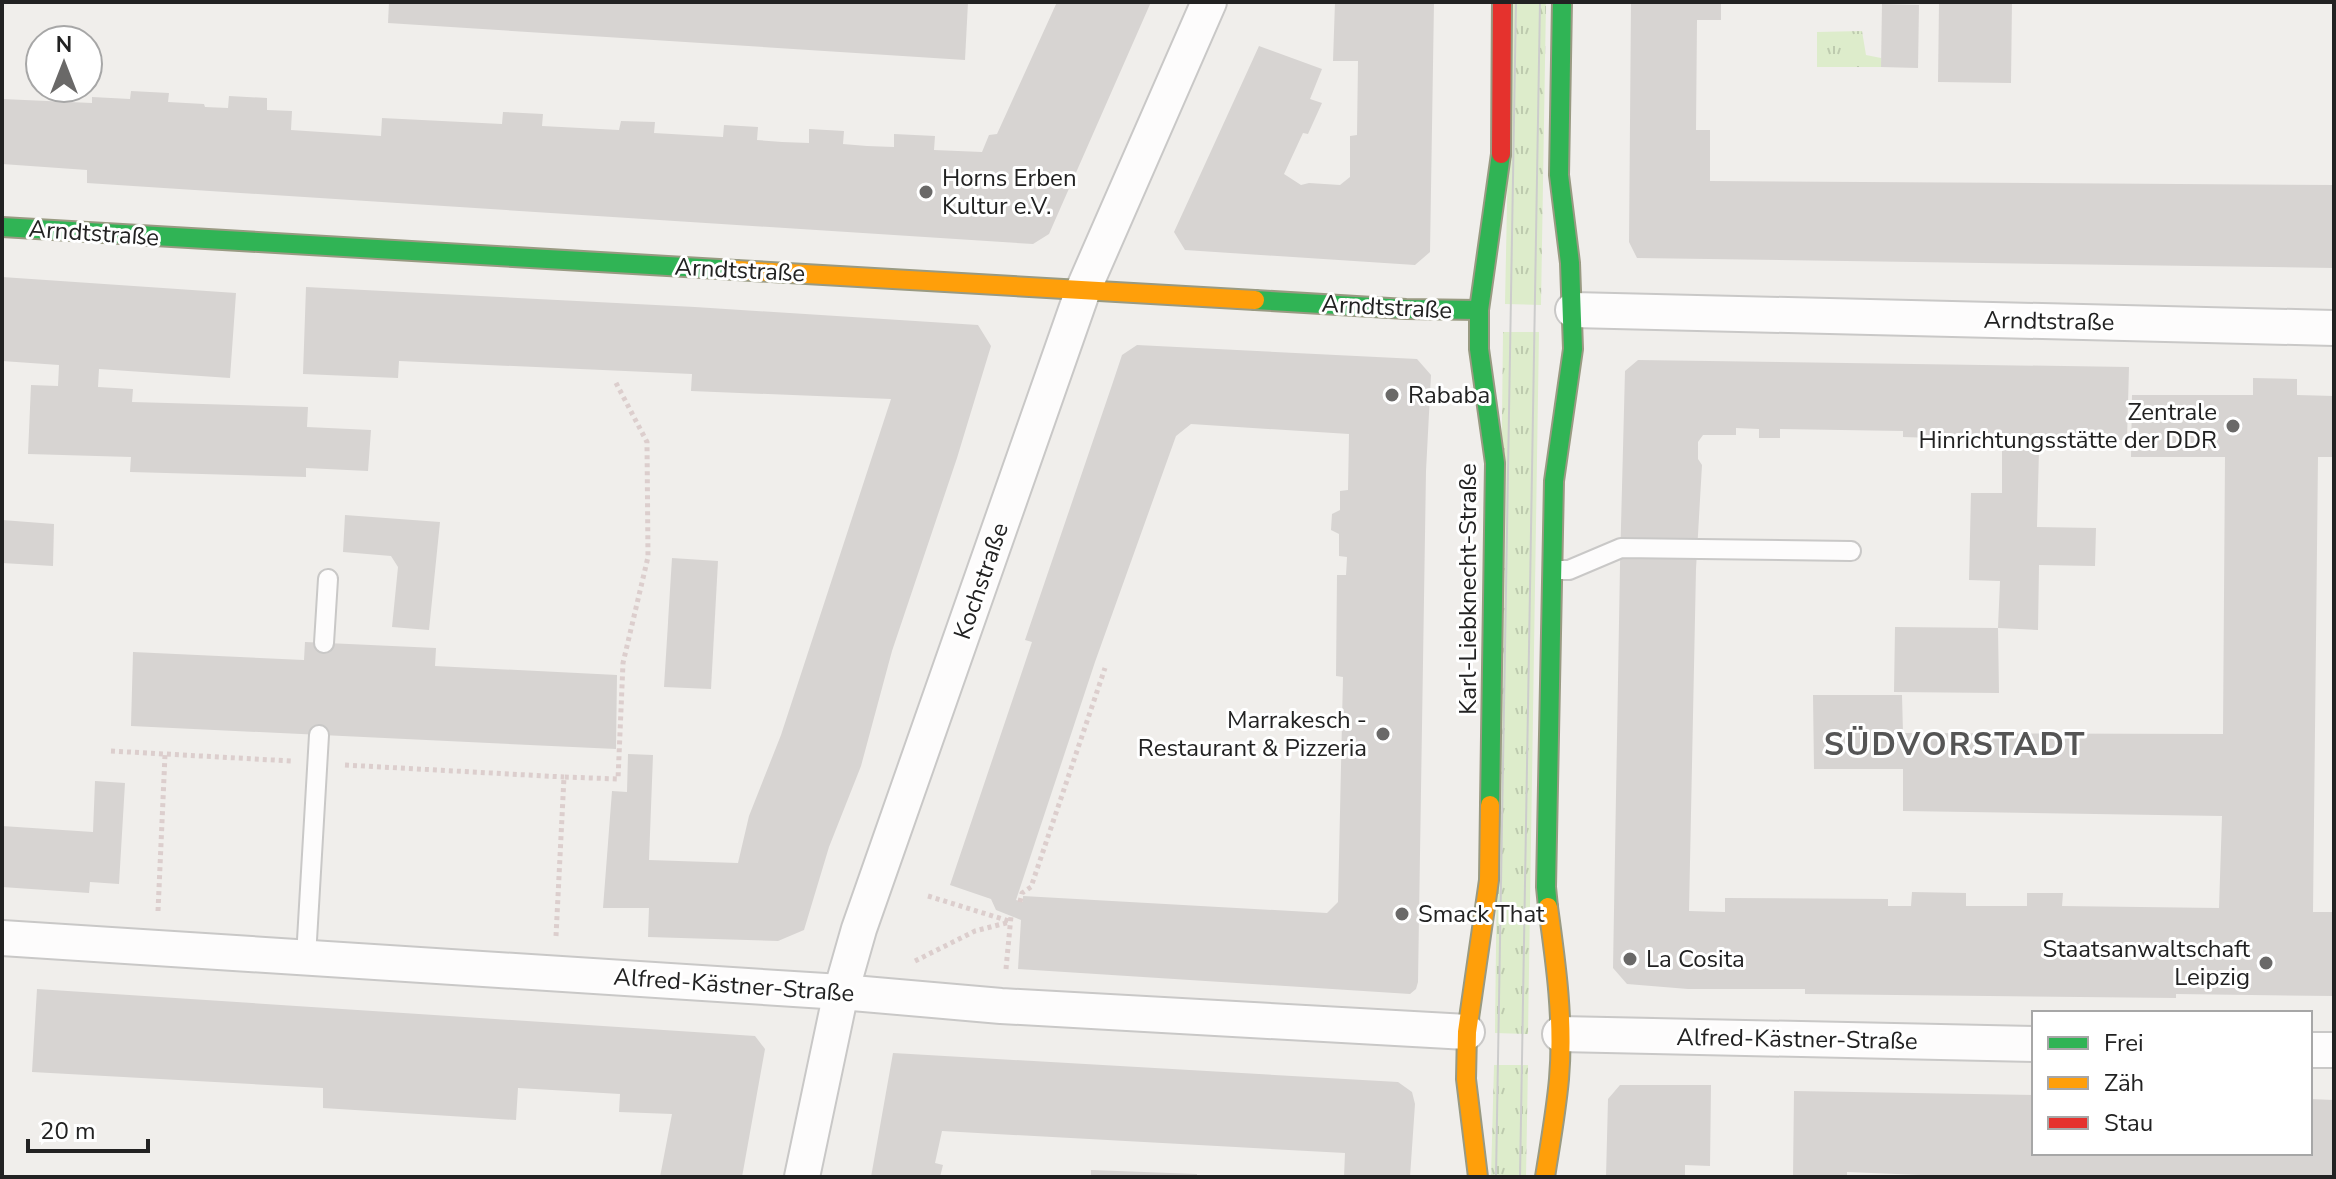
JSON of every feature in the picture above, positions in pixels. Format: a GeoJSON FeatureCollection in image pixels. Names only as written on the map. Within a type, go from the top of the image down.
{"type":"FeatureCollection","features":[{"type":"Feature","properties":{"kind":"main road","name":"Karl-Liebknecht-Straße"},"geometry":{"type":"LineString","coordinates":[[1478,1177],[1466,1079],[1467,1032],[1489,880],[1495,463],[1479,349],[1479,310],[1484,261],[1501,165],[1502,2]]}},
{"type":"Feature","properties":{"kind":"main road"},"geometry":{"type":"LineString","coordinates":[[1545,1177],[1559,1079],[1560,1034],[1559,991],[1546,887],[1554,481],[1573,349],[1570,263],[1559,175],[1562,2]]}},
{"type":"Feature","properties":{"kind":"main road","name":"Arndtstraße"},"geometry":{"type":"LineString","coordinates":[[2,227],[1406,309],[1479,310]]}},
{"type":"Feature","properties":{"kind":"street","name":"Kochstraße"},"geometry":{"type":"LineString","coordinates":[[802,1177],[841,992],[859,929],[1083,290],[1209,2]]}},
{"type":"Feature","properties":{"kind":"street","name":"Arndtstraße"},"geometry":{"type":"LineString","coordinates":[[1573,310],[2334,328]]}},
{"type":"Feature","properties":{"kind":"street","name":"Alfred-Kästner-Straße"},"geometry":{"type":"LineString","coordinates":[[2,938],[841,992],[1001,1006],[1467,1032]]}},
{"type":"Feature","properties":{"kind":"street","name":"Alfred-Kästner-Straße"},"geometry":{"type":"LineString","coordinates":[[1560,1034],[2032,1044]]}},
{"type":"Feature","properties":{"kind":"street"},"geometry":{"type":"LineString","coordinates":[[2312,1050],[2334,1050]]}},
{"type":"Feature","properties":{"kind":"lane"},"geometry":{"type":"LineString","coordinates":[[1553,570],[1569,570],[1621,548],[1851,551]]}},
{"type":"Feature","properties":{"kind":"lane"},"geometry":{"type":"LineString","coordinates":[[324,643],[328,579]]}},
{"type":"Feature","properties":{"kind":"lane"},"geometry":{"type":"LineString","coordinates":[[306,957],[319,735]]}},
{"type":"Feature","properties":{"kind":"path"},"geometry":{"type":"LineString","coordinates":[[111,751],[618,779],[623,663],[648,557],[647,442],[615,381]]}},
{"type":"Feature","properties":{"kind":"path"},"geometry":{"type":"LineString","coordinates":[[1020,902],[1022,893],[1031,887],[1105,668]]}},
{"type":"Feature","properties":{"kind":"path"},"geometry":{"type":"LineString","coordinates":[[157,948],[165,755]]}},
{"type":"Feature","properties":{"kind":"path"},"geometry":{"type":"LineString","coordinates":[[555,973],[564,777]]}},
{"type":"Feature","properties":{"kind":"path"},"geometry":{"type":"LineString","coordinates":[[928,896],[1010,919]]}},
{"type":"Feature","properties":{"kind":"path"},"geometry":{"type":"LineString","coordinates":[[1007,955],[1010,919]]}},
{"type":"Feature","properties":{"kind":"path"},"geometry":{"type":"LineString","coordinates":[[906,966],[975,931],[1010,919]]}},
{"type":"Feature","properties":{"kind":"green space"},"geometry":{"type":"Polygon","coordinates":[[[1511,2],[1546,2],[1541,305],[1505,304],[1511,2]]]}},
{"type":"Feature","properties":{"kind":"green space"},"geometry":{"type":"Polygon","coordinates":[[[1862,31],[1866,55],[1881,58],[1881,67],[1817,67],[1817,32],[1862,31]]]}},
{"type":"Feature","properties":{"kind":"green space"},"geometry":{"type":"Polygon","coordinates":[[[1503,332],[1539,332],[1528,1034],[1495,1033],[1503,332]]]}},
{"type":"Feature","properties":{"kind":"green space"},"geometry":{"type":"Polygon","coordinates":[[[1494,1065],[1528,1065],[1526,1177],[1491,1177],[1494,1065]]]}},
{"type":"Feature","properties":{"kind":"building"},"geometry":{"type":"Polygon","coordinates":[[[389,2],[968,2],[965,60],[388,23],[389,2]]]}},
{"type":"Feature","properties":{"kind":"building"},"geometry":{"type":"Polygon","coordinates":[[[1057,2],[1151,2],[1049,234],[1033,244],[87,183],[87,170],[2,164],[2,99],[24,100],[24,104],[104,104],[104,98],[130,99],[131,91],[169,93],[168,102],[228,108],[229,96],[267,98],[267,110],[292,111],[291,130],[381,136],[382,118],[502,124],[503,112],[543,114],[542,126],[619,130],[621,121],[655,122],[654,133],[723,137],[724,125],[758,127],[757,140],[782,142],[809,143],[809,129],[844,131],[843,144],[867,146],[894,147],[894,134],[935,136],[934,150],[982,152],[989,135],[997,134],[1057,2]]]}},
{"type":"Feature","properties":{"kind":"building"},"geometry":{"type":"Polygon","coordinates":[[[1335,2],[1434,2],[1430,252],[1415,265],[1185,250],[1174,232],[1259,46],[1322,69],[1310,99],[1322,103],[1308,134],[1303,133],[1284,174],[1301,185],[1340,185],[1350,177],[1350,136],[1357,135],[1358,61],[1333,61],[1335,2]]]}},
{"type":"Feature","properties":{"kind":"building"},"geometry":{"type":"Polygon","coordinates":[[[1631,2],[1721,2],[1721,20],[1697,20],[1696,130],[1710,130],[1710,181],[2334,185],[2334,268],[1637,258],[1629,242],[1631,2]]]}},
{"type":"Feature","properties":{"kind":"building"},"geometry":{"type":"Polygon","coordinates":[[[1939,2],[2012,2],[2011,83],[1938,82],[1939,2]]]}},
{"type":"Feature","properties":{"kind":"building"},"geometry":{"type":"Polygon","coordinates":[[[1882,4],[1919,5],[1918,68],[1881,67],[1882,4]]]}},
{"type":"Feature","properties":{"kind":"building"},"geometry":{"type":"Polygon","coordinates":[[[2,277],[236,293],[230,378],[99,369],[98,387],[133,389],[132,402],[308,407],[307,427],[371,430],[368,471],[306,468],[306,477],[130,472],[131,457],[28,454],[31,385],[58,386],[59,365],[2,361],[2,277]]]}},
{"type":"Feature","properties":{"kind":"building"},"geometry":{"type":"Polygon","coordinates":[[[306,287],[978,325],[991,346],[892,651],[861,766],[829,847],[804,930],[778,941],[648,937],[649,908],[603,908],[612,791],[627,792],[628,754],[653,755],[649,860],[738,863],[749,816],[781,735],[891,399],[691,391],[692,374],[399,361],[398,378],[303,374],[306,287]]]}},
{"type":"Feature","properties":{"kind":"building"},"geometry":{"type":"Polygon","coordinates":[[[1137,345],[1417,359],[1431,375],[1426,471],[1418,982],[1410,994],[1018,969],[1021,920],[996,910],[991,899],[950,885],[1032,642],[1025,640],[1122,355],[1137,345]],[[1191,424],[1176,436],[1095,662],[1016,900],[1023,902],[1023,896],[1327,913],[1338,902],[1343,677],[1336,676],[1337,575],[1346,575],[1347,557],[1339,556],[1339,534],[1331,530],[1332,514],[1340,510],[1340,491],[1348,490],[1349,434],[1191,424]]]}},
{"type":"Feature","properties":{"kind":"building"},"geometry":{"type":"Polygon","coordinates":[[[1638,360],[2129,367],[2127,440],[2072,440],[2072,444],[2035,443],[2035,439],[1973,438],[1973,448],[1934,447],[1934,438],[1903,437],[1903,431],[1780,429],[1780,438],[1759,438],[1759,429],[1736,428],[1736,435],[1703,435],[1698,442],[1698,459],[1702,465],[1696,569],[1689,911],[1725,912],[1725,898],[1888,899],[1888,906],[1911,906],[1912,892],[1966,893],[1966,906],[2027,906],[2027,893],[2063,893],[2062,906],[2219,908],[2222,816],[1903,811],[1903,769],[1814,769],[1813,695],[1902,695],[1903,733],[2223,734],[2225,457],[2131,457],[2132,395],[2253,395],[2253,378],[2297,379],[2297,395],[2334,396],[2334,457],[2318,457],[2313,912],[2334,912],[2334,996],[2176,994],[2176,998],[1805,994],[1805,989],[1688,989],[1627,984],[1613,968],[1620,565],[1625,371],[1638,360]]]}},
{"type":"Feature","properties":{"kind":"building"},"geometry":{"type":"Polygon","coordinates":[[[2002,449],[2039,450],[2037,527],[2096,528],[2095,566],[2039,565],[2038,630],[1998,628],[2000,581],[1969,580],[1971,493],[2002,493],[2002,449]]]}},
{"type":"Feature","properties":{"kind":"building"},"geometry":{"type":"Polygon","coordinates":[[[345,515],[440,522],[429,630],[392,627],[398,567],[391,556],[343,552],[345,515]]]}},
{"type":"Feature","properties":{"kind":"building"},"geometry":{"type":"Polygon","coordinates":[[[2,520],[54,524],[53,566],[2,563],[2,520]]]}},
{"type":"Feature","properties":{"kind":"building"},"geometry":{"type":"Polygon","coordinates":[[[672,558],[718,561],[711,689],[664,687],[672,558]]]}},
{"type":"Feature","properties":{"kind":"building"},"geometry":{"type":"Polygon","coordinates":[[[1895,627],[1998,628],[1999,693],[1894,692],[1895,627]]]}},
{"type":"Feature","properties":{"kind":"building"},"geometry":{"type":"Polygon","coordinates":[[[305,642],[436,648],[435,666],[617,675],[616,749],[131,726],[133,652],[304,660],[305,642]]]}},
{"type":"Feature","properties":{"kind":"building"},"geometry":{"type":"Polygon","coordinates":[[[95,781],[125,783],[119,884],[90,882],[89,893],[2,887],[2,826],[93,832],[95,781]]]}},
{"type":"Feature","properties":{"kind":"building"},"geometry":{"type":"Polygon","coordinates":[[[37,989],[755,1036],[765,1049],[742,1177],[660,1177],[672,1114],[619,1112],[620,1094],[518,1088],[516,1120],[323,1108],[323,1088],[32,1072],[37,989]]]}},
{"type":"Feature","properties":{"kind":"building"},"geometry":{"type":"Polygon","coordinates":[[[893,1053],[1398,1082],[1412,1092],[1415,1104],[1410,1177],[1344,1177],[1345,1153],[942,1131],[935,1163],[943,1165],[940,1177],[871,1177],[893,1053]]]}},
{"type":"Feature","properties":{"kind":"building"},"geometry":{"type":"Polygon","coordinates":[[[1620,1085],[1711,1085],[1710,1166],[1685,1165],[1685,1177],[1606,1177],[1608,1099],[1620,1085]]]}},
{"type":"Feature","properties":{"kind":"building"},"geometry":{"type":"Polygon","coordinates":[[[1794,1091],[2032,1095],[2032,1155],[2312,1155],[2312,1099],[2334,1100],[2334,1177],[1968,1177],[1847,1172],[1847,1177],[1793,1177],[1794,1091]]]}},
{"type":"Feature","properties":{"kind":"building"},"geometry":{"type":"Polygon","coordinates":[[[1091,1170],[1197,1174],[1197,1177],[1091,1177],[1091,1170]]]}},
{"type":"Feature","properties":{"kind":"tram line"},"geometry":{"type":"LineString","coordinates":[[1496,1177],[1516,2]]}},
{"type":"Feature","properties":{"kind":"tram line"},"geometry":{"type":"LineString","coordinates":[[1520,1177],[1540,2]]}},
{"type":"Feature","properties":{"kind":"traffic: fast"},"geometry":{"type":"LineString","coordinates":[[1548,907],[1554,481],[1573,349],[1570,263],[1559,175],[1562,2]]}},
{"type":"Feature","properties":{"kind":"traffic: fast"},"geometry":{"type":"LineString","coordinates":[[1490,805],[1495,463],[1479,349],[1479,310],[1501,154]]}},
{"type":"Feature","properties":{"kind":"traffic: fast"},"geometry":{"type":"LineString","coordinates":[[2,227],[736,270]]}},
{"type":"Feature","properties":{"kind":"traffic: fast"},"geometry":{"type":"LineString","coordinates":[[1255,300],[1479,310]]}},
{"type":"Feature","properties":{"kind":"traffic: slow"},"geometry":{"type":"LineString","coordinates":[[736,270],[1255,300]]}},
{"type":"Feature","properties":{"kind":"traffic: slow"},"geometry":{"type":"LineString","coordinates":[[1478,1177],[1466,1079],[1467,1032],[1489,880],[1490,805]]}},
{"type":"Feature","properties":{"kind":"traffic: slow"},"geometry":{"type":"LineString","coordinates":[[1545,1177],[1556,1104],[1561,1036],[1548,907]]}},
{"type":"Feature","properties":{"kind":"traffic: jam"},"geometry":{"type":"LineString","coordinates":[[1501,154],[1502,2]]}},
{"type":"Feature","properties":{"kind":"place","name":"Horns Erben Kultur e.V."},"geometry":{"type":"Point","coordinates":[926,192]}},
{"type":"Feature","properties":{"kind":"place","name":"Rababa"},"geometry":{"type":"Point","coordinates":[1392,395]}},
{"type":"Feature","properties":{"kind":"place","name":"Zentrale Hinrichtungsstätte der DDR"},"geometry":{"type":"Point","coordinates":[2233,426]}},
{"type":"Feature","properties":{"kind":"place","name":"Marrakesch - Restaurant & Pizzeria"},"geometry":{"type":"Point","coordinates":[1383,734]}},
{"type":"Feature","properties":{"kind":"place","name":"Smack That"},"geometry":{"type":"Point","coordinates":[1402,914]}},
{"type":"Feature","properties":{"kind":"place","name":"La Cosita"},"geometry":{"type":"Point","coordinates":[1630,959]}},
{"type":"Feature","properties":{"kind":"place","name":"Staatsanwaltschaft Leipzig"},"geometry":{"type":"Point","coordinates":[2266,963]}},
{"type":"Feature","properties":{"kind":"district","name":"SÜDVORSTADT"},"geometry":{"type":"Point","coordinates":[1955,744]}}]}
